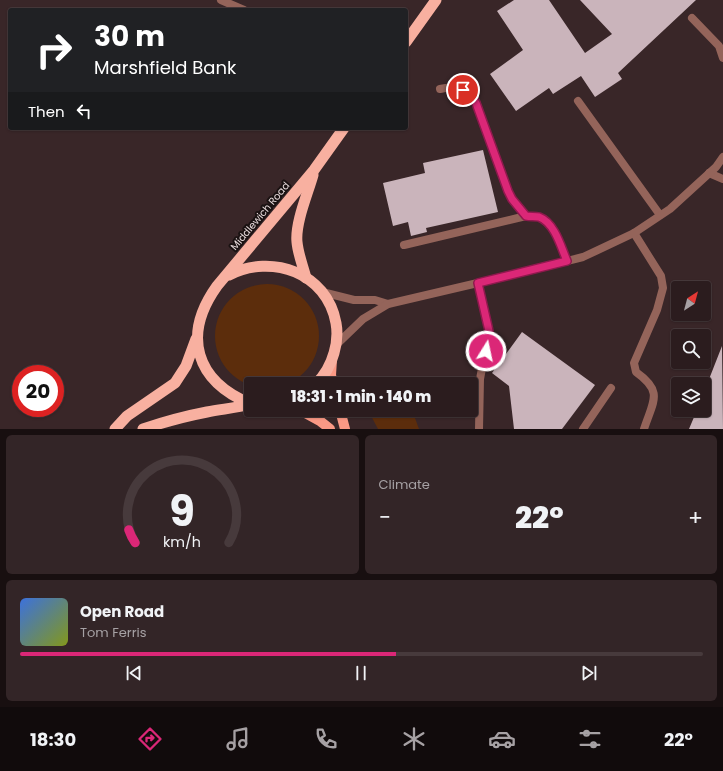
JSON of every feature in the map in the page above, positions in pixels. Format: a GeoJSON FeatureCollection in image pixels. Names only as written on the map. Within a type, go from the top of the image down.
{"type":"FeatureCollection","features":[{"type":"Feature","properties":{"kind":"highway"},"geometry":{"type":"LineString","coordinates":[[408,39],[436,0]]}},
{"type":"Feature","properties":{"kind":"highway","name":"Middlewich Road"},"geometry":{"type":"LineString","coordinates":[[197,337],[201,317],[212,294],[314,170],[343,130]]}},
{"type":"Feature","properties":{"kind":"highway","name":"Middlewich Road"},"geometry":{"type":"LineString","coordinates":[[306,278],[296,240],[314,170]]}},
{"type":"Feature","properties":{"kind":"highway"},"geometry":{"type":"LineString","coordinates":[[225,277],[247,268],[262,266],[278,267],[291,270],[306,278],[322,292],[331,304],[337,331],[337,344],[332,360],[322,377]]}},
{"type":"Feature","properties":{"kind":"highway"},"geometry":{"type":"LineString","coordinates":[[197,337],[200,356],[204,367],[214,380],[236,398],[244,401]]}},
{"type":"Feature","properties":{"kind":"highway"},"geometry":{"type":"LineString","coordinates":[[115,429],[127,416],[175,383],[186,366],[197,337]]}},
{"type":"Feature","properties":{"kind":"highway"},"geometry":{"type":"LineString","coordinates":[[143,429],[163,422],[244,406]]}},
{"type":"Feature","properties":{"kind":"main road"},"geometry":{"type":"LineString","coordinates":[[331,377],[332,360]]}},
{"type":"Feature","properties":{"kind":"main road"},"geometry":{"type":"LineString","coordinates":[[313,417],[330,429]]}},
{"type":"Feature","properties":{"kind":"main road"},"geometry":{"type":"LineString","coordinates":[[342,417],[345,429]]}},
{"type":"Feature","properties":{"kind":"street"},"geometry":{"type":"LineString","coordinates":[[221,0],[239,8]]}},
{"type":"Feature","properties":{"kind":"street"},"geometry":{"type":"LineString","coordinates":[[692,18],[719,46],[723,58]]}},
{"type":"Feature","properties":{"kind":"street"},"geometry":{"type":"LineString","coordinates":[[440,89],[452,87],[458,88],[467,92],[475,99],[508,191],[512,199],[526,216]]}},
{"type":"Feature","properties":{"kind":"street"},"geometry":{"type":"LineString","coordinates":[[578,101],[660,215]]}},
{"type":"Feature","properties":{"kind":"street"},"geometry":{"type":"LineString","coordinates":[[337,344],[363,319],[388,304],[583,257],[634,233],[670,209],[709,173],[723,157]]}},
{"type":"Feature","properties":{"kind":"street"},"geometry":{"type":"LineString","coordinates":[[709,173],[723,179]]}},
{"type":"Feature","properties":{"kind":"street"},"geometry":{"type":"LineString","coordinates":[[404,245],[526,216],[538,217],[549,224],[567,261]]}},
{"type":"Feature","properties":{"kind":"street"},"geometry":{"type":"LineString","coordinates":[[634,233],[660,276],[663,288],[657,310],[634,363],[636,372],[653,388],[654,396],[644,429]]}},
{"type":"Feature","properties":{"kind":"street"},"geometry":{"type":"LineString","coordinates":[[478,283],[489,331],[480,379],[479,429]]}},
{"type":"Feature","properties":{"kind":"street"},"geometry":{"type":"LineString","coordinates":[[322,292],[354,300],[375,300],[388,304]]}},
{"type":"Feature","properties":{"kind":"street"},"geometry":{"type":"LineString","coordinates":[[583,429],[611,388]]}},
{"type":"Feature","properties":{"kind":"shaded area"},"geometry":{"type":"Polygon","coordinates":[[[257,285],[277,285],[296,293],[304,299],[310,307],[318,326],[318,346],[315,356],[304,373],[299,377],[244,377],[244,382],[230,373],[219,356],[216,346],[216,326],[224,307],[230,299],[238,293],[257,285]]]}},
{"type":"Feature","properties":{"kind":"shaded area"},"geometry":{"type":"Polygon","coordinates":[[[372,417],[415,417],[419,429],[378,429],[372,417]]]}},
{"type":"Feature","properties":{"kind":"building"},"geometry":{"type":"Polygon","coordinates":[[[514,0],[549,0],[585,53],[612,34],[580,0],[696,0],[618,73],[622,79],[595,97],[581,76],[553,94],[549,88],[516,111],[490,74],[523,50],[497,11],[514,0]]]}},
{"type":"Feature","properties":{"kind":"building"},"geometry":{"type":"Polygon","coordinates":[[[483,150],[498,212],[426,228],[427,232],[411,236],[408,222],[393,226],[383,183],[425,173],[423,163],[483,150]]]}},
{"type":"Feature","properties":{"kind":"building"},"geometry":{"type":"Polygon","coordinates":[[[522,332],[595,385],[562,429],[514,429],[509,386],[492,373],[522,332]]]}},
{"type":"Feature","properties":{"kind":"building"},"geometry":{"type":"Polygon","coordinates":[[[722,346],[723,429],[689,429],[694,417],[711,417],[710,377],[722,346]]]}},
{"type":"Feature","properties":{"kind":"route"},"geometry":{"type":"LineString","coordinates":[[463,90],[475,99],[512,199],[526,216],[538,217],[549,224],[559,241],[567,261],[478,283],[489,331],[486,351]]}}]}
